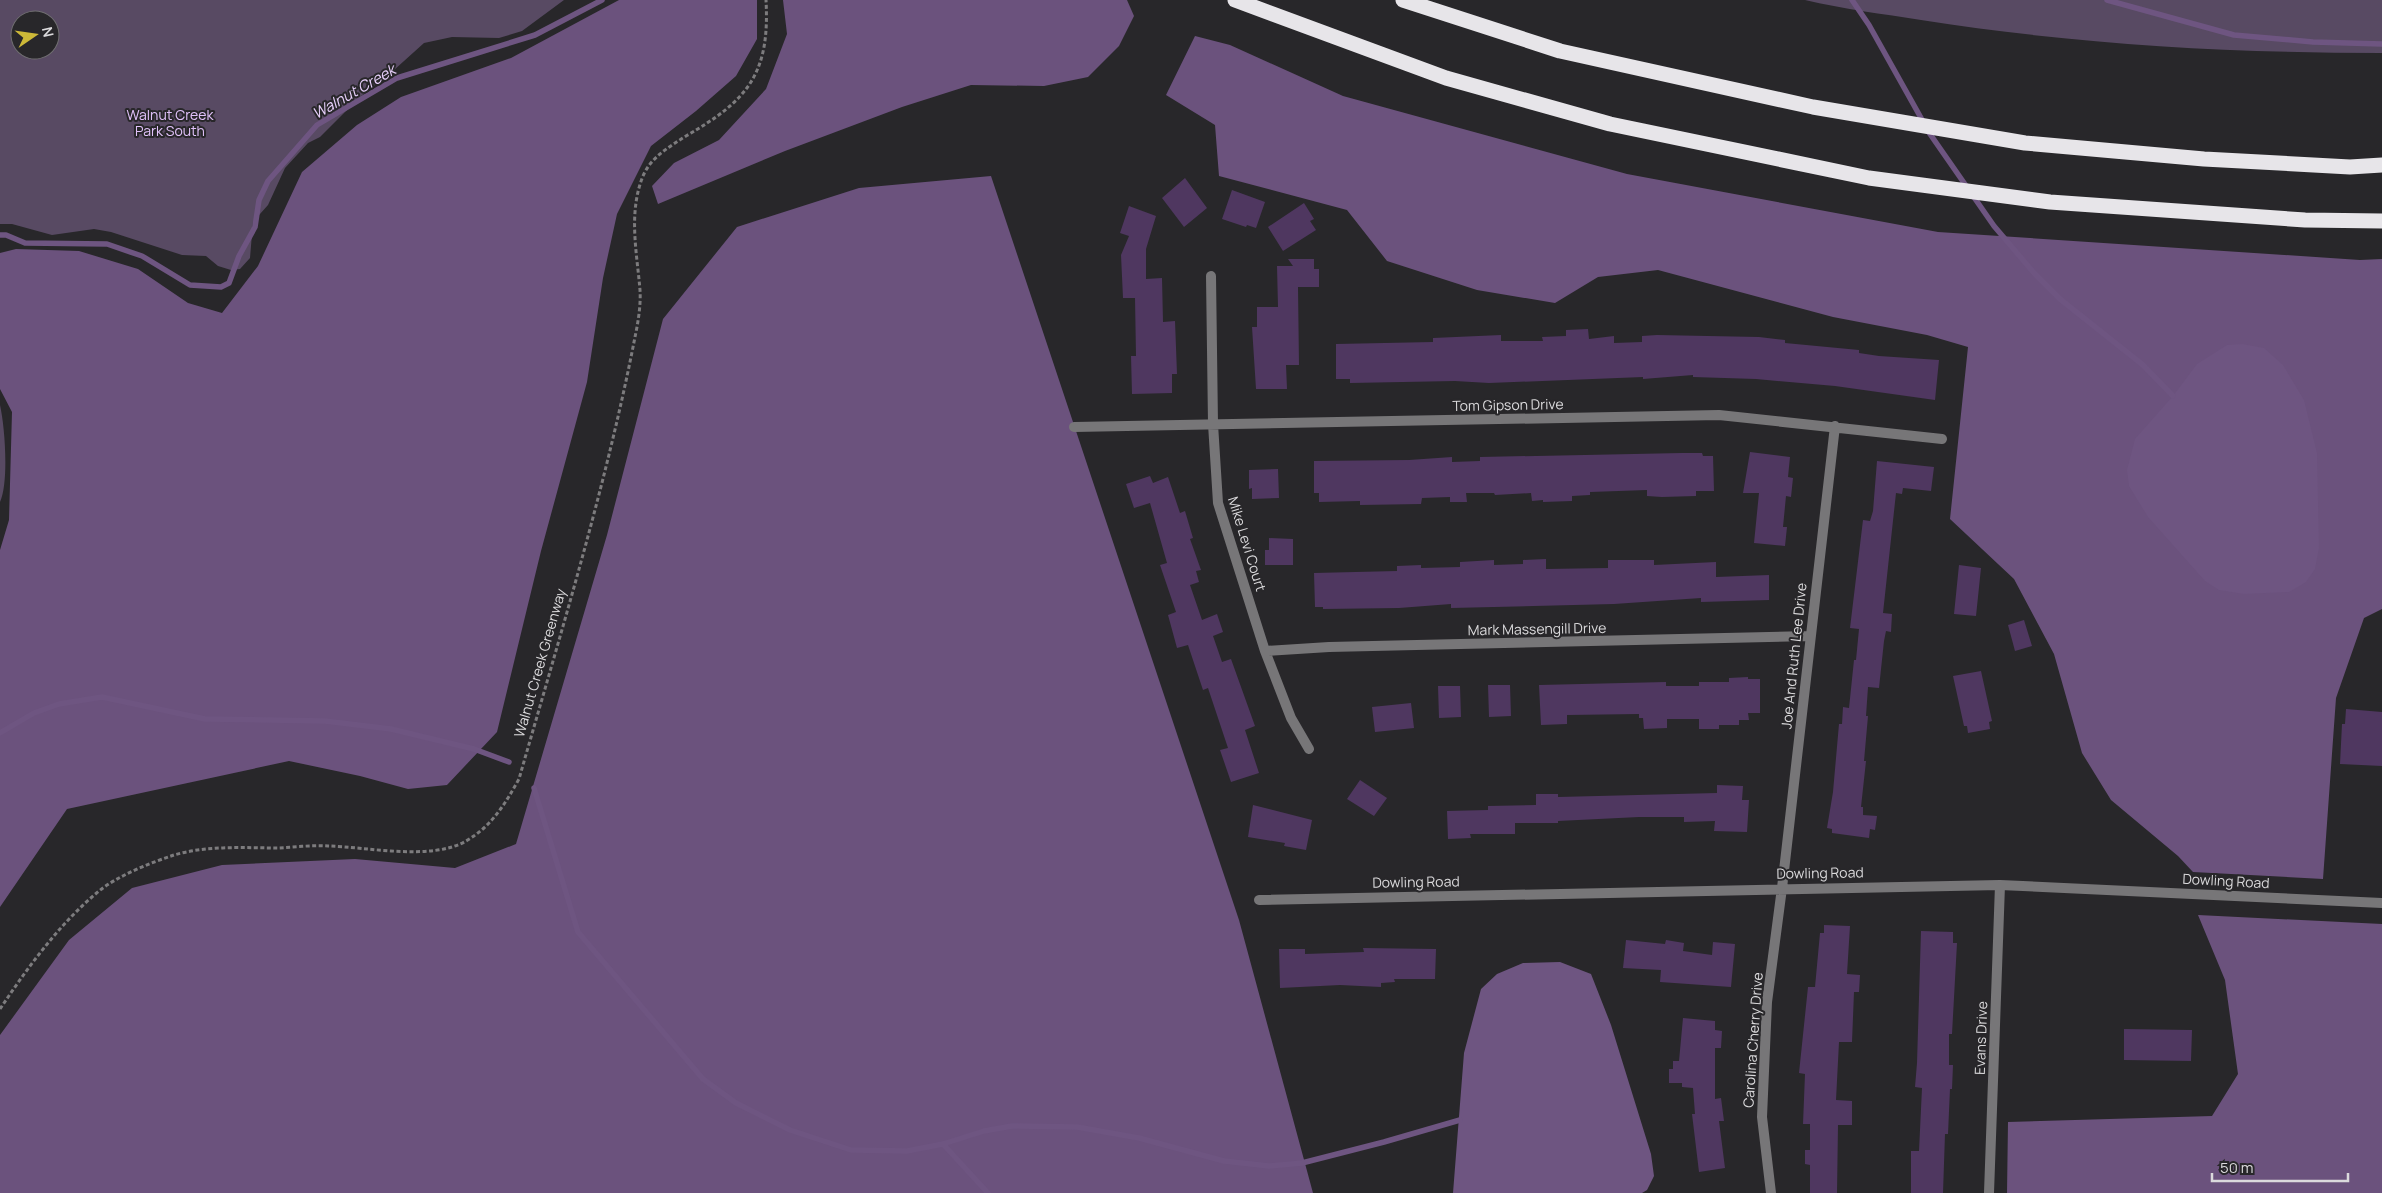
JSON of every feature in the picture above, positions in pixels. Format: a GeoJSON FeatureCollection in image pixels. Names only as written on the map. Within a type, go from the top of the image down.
{"type":"FeatureCollection","features":[{"type":"Feature","properties":{"kind":"highway"},"geometry":{"type":"LineString","coordinates":[[1235,0],[1446,78],[1610,124],[1869,178],[2050,202],[2305,220],[2382,220]]}},
{"type":"Feature","properties":{"kind":"highway"},"geometry":{"type":"LineString","coordinates":[[1403,0],[1560,51],[1813,107],[2025,143],[2204,159],[2350,167],[2382,165]]}},
{"type":"Feature","properties":{"kind":"street","name":"Mike Levi Court"},"geometry":{"type":"LineString","coordinates":[[1211,276],[1213,424],[1218,503],[1265,651],[1291,718],[1308,749]]}},
{"type":"Feature","properties":{"kind":"street","name":"Tom Gipson Drive"},"geometry":{"type":"LineString","coordinates":[[1074,427],[1719,415],[1942,439]]}},
{"type":"Feature","properties":{"kind":"street","name":"Joe And Ruth Lee Drive"},"geometry":{"type":"LineString","coordinates":[[1782,888],[1834,426]]}},
{"type":"Feature","properties":{"kind":"street","name":"Mark Massengill Drive"},"geometry":{"type":"LineString","coordinates":[[1265,651],[1329,647],[1810,636]]}},
{"type":"Feature","properties":{"kind":"street","name":"Dowling Road"},"geometry":{"type":"LineString","coordinates":[[1259,900],[2000,885],[2382,902]]}},
{"type":"Feature","properties":{"kind":"street","name":"Evans Drive"},"geometry":{"type":"LineString","coordinates":[[1989,1193],[2000,885]]}},
{"type":"Feature","properties":{"kind":"street","name":"Carolina Cherry Drive"},"geometry":{"type":"LineString","coordinates":[[1770,1193],[1762,1117],[1766,1012],[1782,888]]}},
{"type":"Feature","properties":{"kind":"path","name":"Walnut Creek Greenway"},"geometry":{"type":"LineString","coordinates":[[0,1009],[30,966],[65,925],[100,890],[126,875],[175,855],[213,848],[326,846],[415,851],[443,849],[465,842],[489,824],[504,808],[518,779],[598,500],[636,334],[639,301],[635,248],[635,208],[643,176],[655,157],[724,113],[739,98],[763,58],[767,31],[766,0]]}},
{"type":"Feature","properties":{"kind":"green space","name":"Walnut Creek Park South"},"geometry":{"type":"Polygon","coordinates":[[[0,0],[564,0],[522,31],[499,38],[452,37],[424,43],[361,96],[320,137],[308,143],[285,168],[268,205],[253,222],[250,258],[240,269],[231,270],[218,266],[206,256],[182,255],[111,232],[94,229],[52,235],[12,224],[0,224],[0,0]]]}},
{"type":"Feature","properties":{"kind":"green space"},"geometry":{"type":"Polygon","coordinates":[[[1805,0],[2382,0],[2382,53],[2209,49],[2093,41],[1978,28],[1863,11],[1805,0]]]}},
{"type":"Feature","properties":{"kind":"green space"},"geometry":{"type":"Polygon","coordinates":[[[0,405],[5,440],[5,468],[3,493],[0,502],[0,405]]]}},
{"type":"Feature","properties":{"kind":"shaded area"},"geometry":{"type":"Polygon","coordinates":[[[619,0],[757,0],[757,39],[736,76],[696,111],[651,146],[617,214],[603,278],[587,382],[541,551],[497,732],[447,785],[408,789],[360,776],[289,761],[67,809],[0,907],[0,550],[9,520],[12,412],[0,389],[0,253],[16,249],[79,251],[138,269],[188,303],[222,313],[258,266],[302,172],[357,125],[401,97],[511,58],[619,0]]]}},
{"type":"Feature","properties":{"kind":"shaded area"},"geometry":{"type":"Polygon","coordinates":[[[783,0],[1127,0],[1134,16],[1119,46],[1088,77],[1044,86],[971,85],[902,107],[785,151],[658,204],[652,186],[674,163],[719,140],[766,89],[787,34],[783,0]]]}},
{"type":"Feature","properties":{"kind":"shaded area"},"geometry":{"type":"Polygon","coordinates":[[[1195,36],[1230,45],[1343,96],[1627,174],[1938,232],[2360,260],[2382,259],[2382,609],[2364,618],[2336,698],[2323,879],[2193,872],[2178,856],[2111,800],[2082,753],[2054,654],[2014,579],[1950,519],[1968,347],[1927,335],[1833,317],[1658,270],[1598,277],[1555,303],[1477,290],[1387,261],[1347,210],[1219,176],[1215,125],[1166,95],[1195,36]]]}},
{"type":"Feature","properties":{"kind":"shaded area"},"geometry":{"type":"Polygon","coordinates":[[[991,176],[1239,920],[1313,1193],[0,1193],[0,1035],[69,940],[132,888],[222,865],[355,859],[455,868],[516,844],[607,535],[663,319],[737,227],[859,188],[991,176]]]}},
{"type":"Feature","properties":{"kind":"shaded area"},"geometry":{"type":"Polygon","coordinates":[[[2242,344],[2264,348],[2283,365],[2304,400],[2317,453],[2319,548],[2315,569],[2306,582],[2289,592],[2244,594],[2219,590],[2205,581],[2148,517],[2129,486],[2127,470],[2135,439],[2173,396],[2197,364],[2227,345],[2242,344]]]}},
{"type":"Feature","properties":{"kind":"shaded area"},"geometry":{"type":"Polygon","coordinates":[[[2198,915],[2382,924],[2382,1193],[2007,1193],[2008,1122],[2212,1116],[2238,1074],[2225,980],[2198,915]]]}},
{"type":"Feature","properties":{"kind":"shaded area"},"geometry":{"type":"Polygon","coordinates":[[[1560,962],[1591,974],[1611,1025],[1651,1154],[1654,1176],[1647,1190],[1642,1193],[1453,1193],[1464,1053],[1481,989],[1497,974],[1523,963],[1560,962]]]}},
{"type":"Feature","properties":{"kind":"building"},"geometry":{"type":"Polygon","coordinates":[[[1185,178],[1207,208],[1184,227],[1162,198],[1185,178]]]}},
{"type":"Feature","properties":{"kind":"building"},"geometry":{"type":"Polygon","coordinates":[[[1232,190],[1265,202],[1256,228],[1247,225],[1246,227],[1222,219],[1232,190]]]}},
{"type":"Feature","properties":{"kind":"building"},"geometry":{"type":"Polygon","coordinates":[[[1304,203],[1314,219],[1310,221],[1316,230],[1283,251],[1268,227],[1304,203]]]}},
{"type":"Feature","properties":{"kind":"building"},"geometry":{"type":"Polygon","coordinates":[[[1129,206],[1156,216],[1146,249],[1146,279],[1162,278],[1163,322],[1175,321],[1177,374],[1172,374],[1172,393],[1132,394],[1131,356],[1136,356],[1135,298],[1123,298],[1121,255],[1129,236],[1120,233],[1129,206]]]}},
{"type":"Feature","properties":{"kind":"building"},"geometry":{"type":"Polygon","coordinates":[[[1288,259],[1314,259],[1314,269],[1319,269],[1319,287],[1298,287],[1299,365],[1286,365],[1287,389],[1256,389],[1252,327],[1257,327],[1257,307],[1278,307],[1277,266],[1293,266],[1288,259]]]}},
{"type":"Feature","properties":{"kind":"building"},"geometry":{"type":"Polygon","coordinates":[[[1588,329],[1589,339],[1614,336],[1614,343],[1642,342],[1642,336],[1657,335],[1759,337],[1785,340],[1785,343],[1859,350],[1859,353],[1879,356],[1939,360],[1935,400],[1835,386],[1756,379],[1693,377],[1693,375],[1643,379],[1643,377],[1489,383],[1455,381],[1350,383],[1350,379],[1336,379],[1336,344],[1433,342],[1433,338],[1501,335],[1501,341],[1543,341],[1542,337],[1566,336],[1566,330],[1588,329]]]}},
{"type":"Feature","properties":{"kind":"building"},"geometry":{"type":"Polygon","coordinates":[[[1750,452],[1790,457],[1788,477],[1793,478],[1791,497],[1786,496],[1783,527],[1787,527],[1785,546],[1754,543],[1759,493],[1743,493],[1750,452]]]}},
{"type":"Feature","properties":{"kind":"building"},"geometry":{"type":"Polygon","coordinates":[[[1702,453],[1703,456],[1713,456],[1714,491],[1696,491],[1696,496],[1647,496],[1647,490],[1590,492],[1590,495],[1572,496],[1572,501],[1543,502],[1543,500],[1532,501],[1531,493],[1495,495],[1494,493],[1466,493],[1467,502],[1450,502],[1450,497],[1422,498],[1421,504],[1360,505],[1360,501],[1319,502],[1319,493],[1314,493],[1314,461],[1409,460],[1452,457],[1452,462],[1480,461],[1480,457],[1702,453]]]}},
{"type":"Feature","properties":{"kind":"building"},"geometry":{"type":"Polygon","coordinates":[[[1877,461],[1934,467],[1931,491],[1903,488],[1902,494],[1896,493],[1883,613],[1892,614],[1891,632],[1886,631],[1879,688],[1868,687],[1866,716],[1868,716],[1864,761],[1866,761],[1861,807],[1863,807],[1863,815],[1877,816],[1875,830],[1870,829],[1869,838],[1832,833],[1832,829],[1827,828],[1833,792],[1839,724],[1842,724],[1843,707],[1849,708],[1854,660],[1856,660],[1859,629],[1850,628],[1863,520],[1870,521],[1873,511],[1877,461]]]}},
{"type":"Feature","properties":{"kind":"building"},"geometry":{"type":"Polygon","coordinates":[[[1278,469],[1279,498],[1252,499],[1252,488],[1249,489],[1249,470],[1278,469]]]}},
{"type":"Feature","properties":{"kind":"building"},"geometry":{"type":"Polygon","coordinates":[[[1150,476],[1153,483],[1168,477],[1180,513],[1185,511],[1193,538],[1190,539],[1201,570],[1196,571],[1199,582],[1190,585],[1202,620],[1217,614],[1223,632],[1213,636],[1222,662],[1231,659],[1255,726],[1245,730],[1259,773],[1231,782],[1220,750],[1228,748],[1208,688],[1203,690],[1188,645],[1177,648],[1168,615],[1176,612],[1160,565],[1167,563],[1150,503],[1134,508],[1126,484],[1150,476]]]}},
{"type":"Feature","properties":{"kind":"building"},"geometry":{"type":"Polygon","coordinates":[[[1269,538],[1293,539],[1293,565],[1265,565],[1265,550],[1269,550],[1269,538]]]}},
{"type":"Feature","properties":{"kind":"building"},"geometry":{"type":"Polygon","coordinates":[[[1546,559],[1546,569],[1608,568],[1608,560],[1654,560],[1654,565],[1716,562],[1716,577],[1769,575],[1769,600],[1701,602],[1701,598],[1614,604],[1451,608],[1451,604],[1399,608],[1323,609],[1323,607],[1315,607],[1314,573],[1397,571],[1397,566],[1421,565],[1421,568],[1460,567],[1460,562],[1494,560],[1494,565],[1523,564],[1523,560],[1546,559]]]}},
{"type":"Feature","properties":{"kind":"building"},"geometry":{"type":"Polygon","coordinates":[[[1959,565],[1981,568],[1976,616],[1954,614],[1959,565]]]}},
{"type":"Feature","properties":{"kind":"building"},"geometry":{"type":"Polygon","coordinates":[[[2024,620],[2032,646],[2015,651],[2008,625],[2024,620]]]}},
{"type":"Feature","properties":{"kind":"building"},"geometry":{"type":"Polygon","coordinates":[[[1981,671],[1992,721],[1989,722],[1990,729],[1968,733],[1967,726],[1964,726],[1953,676],[1981,671]]]}},
{"type":"Feature","properties":{"kind":"building"},"geometry":{"type":"Polygon","coordinates":[[[1748,677],[1748,679],[1760,679],[1760,713],[1748,713],[1749,720],[1739,720],[1739,725],[1719,725],[1719,729],[1699,729],[1699,719],[1667,719],[1667,728],[1644,729],[1643,718],[1639,718],[1639,714],[1567,715],[1567,724],[1541,725],[1539,685],[1666,682],[1666,686],[1699,686],[1699,682],[1729,682],[1729,678],[1748,677]]]}},
{"type":"Feature","properties":{"kind":"building"},"geometry":{"type":"Polygon","coordinates":[[[1488,685],[1510,685],[1511,716],[1489,717],[1488,685]]]}},
{"type":"Feature","properties":{"kind":"building"},"geometry":{"type":"Polygon","coordinates":[[[1438,686],[1460,686],[1461,717],[1439,718],[1438,686]]]}},
{"type":"Feature","properties":{"kind":"building"},"geometry":{"type":"Polygon","coordinates":[[[1411,703],[1414,728],[1375,732],[1372,707],[1411,703]]]}},
{"type":"Feature","properties":{"kind":"building"},"geometry":{"type":"Polygon","coordinates":[[[2346,709],[2382,712],[2382,766],[2340,764],[2342,724],[2345,724],[2346,709]]]}},
{"type":"Feature","properties":{"kind":"building"},"geometry":{"type":"Polygon","coordinates":[[[1360,780],[1387,798],[1374,816],[1347,799],[1360,780]]]}},
{"type":"Feature","properties":{"kind":"building"},"geometry":{"type":"Polygon","coordinates":[[[1717,785],[1743,786],[1742,800],[1749,800],[1747,832],[1714,831],[1715,821],[1684,822],[1684,817],[1639,817],[1558,821],[1558,823],[1515,823],[1515,834],[1470,834],[1471,838],[1448,839],[1447,811],[1488,810],[1488,806],[1536,805],[1536,794],[1558,794],[1558,797],[1717,793],[1717,785]]]}},
{"type":"Feature","properties":{"kind":"building"},"geometry":{"type":"Polygon","coordinates":[[[1253,805],[1312,820],[1306,850],[1284,846],[1285,843],[1248,837],[1253,805]]]}},
{"type":"Feature","properties":{"kind":"building"},"geometry":{"type":"Polygon","coordinates":[[[1824,925],[1850,926],[1847,974],[1860,975],[1859,992],[1854,992],[1852,1042],[1839,1042],[1836,1100],[1852,1101],[1852,1125],[1838,1125],[1837,1193],[1810,1193],[1810,1165],[1805,1164],[1805,1150],[1810,1150],[1810,1124],[1803,1124],[1805,1074],[1799,1073],[1808,987],[1815,987],[1820,933],[1824,933],[1824,925]]]}},
{"type":"Feature","properties":{"kind":"building"},"geometry":{"type":"Polygon","coordinates":[[[1921,931],[1953,932],[1953,943],[1957,943],[1952,1034],[1949,1034],[1949,1065],[1953,1065],[1952,1089],[1950,1089],[1948,1134],[1945,1134],[1943,1193],[1911,1193],[1911,1151],[1919,1151],[1922,1088],[1915,1087],[1921,931]]]}},
{"type":"Feature","properties":{"kind":"building"},"geometry":{"type":"Polygon","coordinates":[[[1626,940],[1665,944],[1666,940],[1684,943],[1683,951],[1712,955],[1713,942],[1735,944],[1731,987],[1660,982],[1661,970],[1623,968],[1626,940]]]}},
{"type":"Feature","properties":{"kind":"building"},"geometry":{"type":"Polygon","coordinates":[[[1363,948],[1436,949],[1435,979],[1394,979],[1395,982],[1381,983],[1381,987],[1340,985],[1280,988],[1279,949],[1305,949],[1305,954],[1364,952],[1363,948]]]}},
{"type":"Feature","properties":{"kind":"building"},"geometry":{"type":"Polygon","coordinates":[[[1683,1018],[1715,1021],[1715,1030],[1722,1031],[1721,1048],[1715,1048],[1715,1099],[1721,1098],[1724,1121],[1719,1121],[1725,1168],[1699,1172],[1692,1114],[1695,1114],[1693,1088],[1682,1087],[1682,1083],[1669,1083],[1669,1069],[1673,1069],[1673,1061],[1679,1061],[1683,1018]]]}},
{"type":"Feature","properties":{"kind":"building"},"geometry":{"type":"Polygon","coordinates":[[[2124,1029],[2192,1030],[2191,1061],[2124,1060],[2124,1029]]]}},
{"type":"Feature","properties":{"kind":"waterway","name":"Walnut Creek"},"geometry":{"type":"LineString","coordinates":[[0,235],[6,235],[25,243],[107,244],[142,256],[190,285],[221,287],[229,283],[239,256],[255,227],[259,200],[268,181],[317,125],[397,78],[535,35],[602,0]]}},
{"type":"Feature","properties":{"kind":"waterway"},"geometry":{"type":"LineString","coordinates":[[1852,0],[1869,25],[1930,134],[1994,226],[2034,273],[2060,299],[2143,365],[2173,396]]}},
{"type":"Feature","properties":{"kind":"waterway"},"geometry":{"type":"LineString","coordinates":[[2107,0],[2234,35],[2313,42],[2382,44]]}},
{"type":"Feature","properties":{"kind":"waterway"},"geometry":{"type":"LineString","coordinates":[[0,733],[34,713],[59,704],[102,697],[205,719],[325,721],[391,729],[474,749],[509,762]]}},
{"type":"Feature","properties":{"kind":"waterway"},"geometry":{"type":"LineString","coordinates":[[534,788],[578,932],[703,1079],[736,1103],[790,1130],[851,1150],[907,1151],[943,1144],[984,1131],[1012,1126],[1077,1127],[1139,1138],[1224,1161],[1269,1166],[1302,1163],[1460,1120]]}},
{"type":"Feature","properties":{"kind":"waterway"},"geometry":{"type":"LineString","coordinates":[[943,1144],[988,1193]]}}]}
